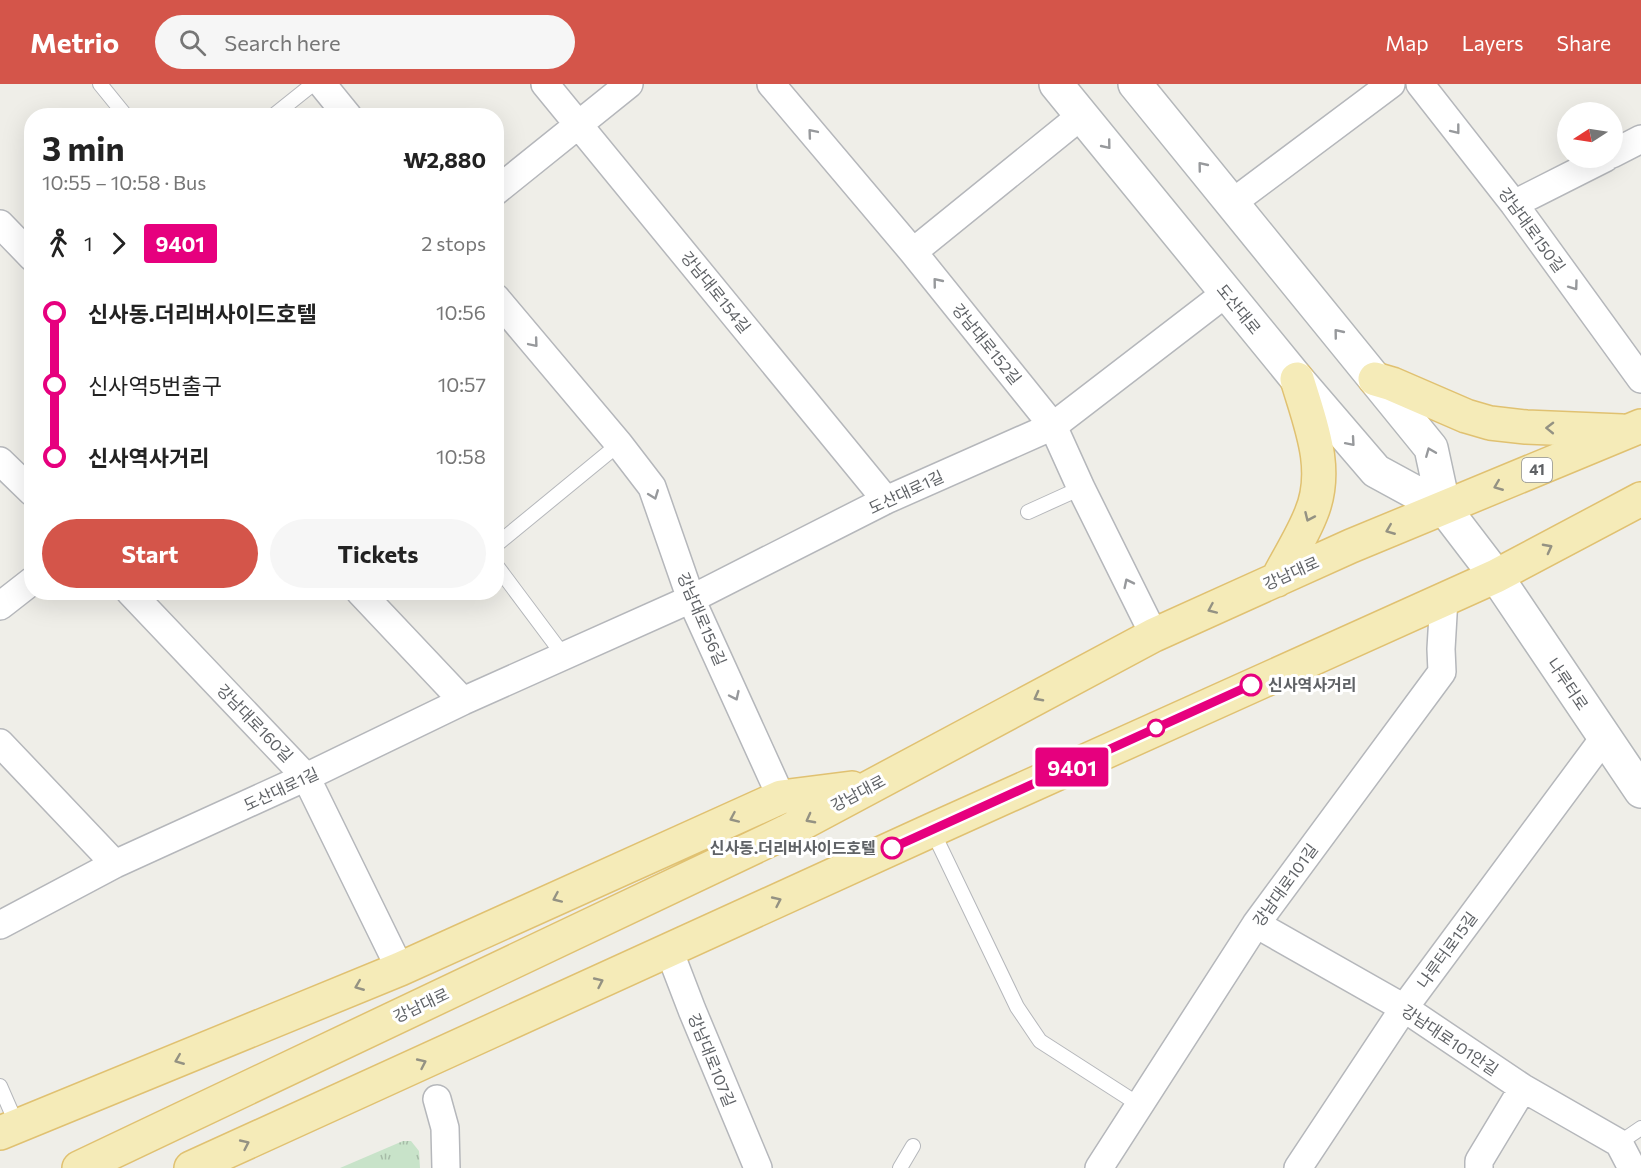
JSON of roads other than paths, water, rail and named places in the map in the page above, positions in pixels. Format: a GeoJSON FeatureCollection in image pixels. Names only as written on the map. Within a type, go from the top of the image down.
{"type":"FeatureCollection","features":[{"type":"Feature","properties":{"kind":"main road","name":"도산대로"},"geometry":{"type":"LineString","coordinates":[[1056,84],[1297,379],[1376,471],[1444,508],[1496,576]]}},
{"type":"Feature","properties":{"kind":"main road","name":"도산대로"},"geometry":{"type":"LineString","coordinates":[[1136,84],[1431,448],[1444,508]]}},
{"type":"Feature","properties":{"kind":"main road"},"geometry":{"type":"LineString","coordinates":[[1276,580],[1312,513],[1318,486],[1319,463],[1316,443],[1297,379]]}},
{"type":"Feature","properties":{"kind":"main road"},"geometry":{"type":"LineString","coordinates":[[1375,379],[1466,416],[1490,423],[1526,427],[1635,429]]}},
{"type":"Feature","properties":{"kind":"main road","name":"강남대로"},"geometry":{"type":"LineString","coordinates":[[79,1168],[786,832],[1154,635],[1444,508],[1635,429]]}},
{"type":"Feature","properties":{"kind":"main road"},"geometry":{"type":"LineString","coordinates":[[191,1168],[1496,576],[1641,499]]}},
{"type":"Feature","properties":{"kind":"main road","name":"나루터로"},"geometry":{"type":"LineString","coordinates":[[1496,576],[1641,791]]}},
{"type":"Feature","properties":{"kind":"main road"},"geometry":{"type":"LineString","coordinates":[[8,1129],[400,969],[781,797],[872,786]]}},
{"type":"Feature","properties":{"kind":"street"},"geometry":{"type":"LineString","coordinates":[[322,84],[342,108]]}},
{"type":"Feature","properties":{"kind":"street","name":"강남대로154길"},"geometry":{"type":"LineString","coordinates":[[546,84],[886,500]]}},
{"type":"Feature","properties":{"kind":"street"},"geometry":{"type":"LineString","coordinates":[[504,185],[629,84]]}},
{"type":"Feature","properties":{"kind":"street","name":"강남대로152길"},"geometry":{"type":"LineString","coordinates":[[771,84],[913,252],[1053,426],[1154,635]]}},
{"type":"Feature","properties":{"kind":"street"},"geometry":{"type":"LineString","coordinates":[[1232,203],[1391,84]]}},
{"type":"Feature","properties":{"kind":"street","name":"강남대로150길"},"geometry":{"type":"LineString","coordinates":[[1420,84],[1514,204],[1641,379]]}},
{"type":"Feature","properties":{"kind":"street"},"geometry":{"type":"LineString","coordinates":[[913,252],[1082,115]]}},
{"type":"Feature","properties":{"kind":"street"},"geometry":{"type":"LineString","coordinates":[[1623,148],[1641,139]]}},
{"type":"Feature","properties":{"kind":"street"},"geometry":{"type":"LineString","coordinates":[[1514,204],[1585,168]]}},
{"type":"Feature","properties":{"kind":"street"},"geometry":{"type":"LineString","coordinates":[[0,224],[24,249]]}},
{"type":"Feature","properties":{"kind":"street","name":"도산대로1길"},"geometry":{"type":"LineString","coordinates":[[0,925],[115,864],[306,777],[463,701],[691,599],[886,500],[1053,426],[1226,293]]}},
{"type":"Feature","properties":{"kind":"street","name":"강남대로156길"},"geometry":{"type":"LineString","coordinates":[[504,307],[619,444],[652,487],[691,599],[781,797]]}},
{"type":"Feature","properties":{"kind":"street"},"geometry":{"type":"LineString","coordinates":[[0,461],[24,484]]}},
{"type":"Feature","properties":{"kind":"street"},"geometry":{"type":"LineString","coordinates":[[0,606],[24,587]]}},
{"type":"Feature","properties":{"kind":"street","name":"강남대로101길"},"geometry":{"type":"LineString","coordinates":[[1099,1168],[1138,1104],[1256,924],[1442,672],[1444,598]]}},
{"type":"Feature","properties":{"kind":"street","name":"강남대로160길"},"geometry":{"type":"LineString","coordinates":[[138,600],[306,777],[400,969]]}},
{"type":"Feature","properties":{"kind":"street"},"geometry":{"type":"LineString","coordinates":[[368,600],[463,701]]}},
{"type":"Feature","properties":{"kind":"street","name":"나루터로15길"},"geometry":{"type":"LineString","coordinates":[[1298,1168],[1404,1008],[1604,738]]}},
{"type":"Feature","properties":{"kind":"street"},"geometry":{"type":"LineString","coordinates":[[0,743],[115,864]]}},
{"type":"Feature","properties":{"kind":"street","name":"강남대로101안길"},"geometry":{"type":"LineString","coordinates":[[1256,924],[1404,1008],[1523,1088],[1619,1143]]}},
{"type":"Feature","properties":{"kind":"street","name":"강남대로107길"},"geometry":{"type":"LineString","coordinates":[[669,950],[758,1168]]}},
{"type":"Feature","properties":{"kind":"street"},"geometry":{"type":"LineString","coordinates":[[1479,1168],[1479,1161],[1523,1088]]}},
{"type":"Feature","properties":{"kind":"street"},"geometry":{"type":"LineString","coordinates":[[437,1098],[445,1128],[446,1168]]}},
{"type":"Feature","properties":{"kind":"street"},"geometry":{"type":"LineString","coordinates":[[1619,1143],[1632,1168]]}},
{"type":"Feature","properties":{"kind":"lane"},"geometry":{"type":"LineString","coordinates":[[100,84],[120,108]]}},
{"type":"Feature","properties":{"kind":"lane"},"geometry":{"type":"LineString","coordinates":[[283,108],[313,84]]}},
{"type":"Feature","properties":{"kind":"lane"},"geometry":{"type":"LineString","coordinates":[[504,538],[619,444]]}},
{"type":"Feature","properties":{"kind":"lane"},"geometry":{"type":"LineString","coordinates":[[1028,512],[1081,488]]}},
{"type":"Feature","properties":{"kind":"lane"},"geometry":{"type":"LineString","coordinates":[[504,576],[564,656]]}},
{"type":"Feature","properties":{"kind":"lane"},"geometry":{"type":"LineString","coordinates":[[932,830],[1017,1007],[1040,1041],[1138,1104]]}},
{"type":"Feature","properties":{"kind":"lane"},"geometry":{"type":"LineString","coordinates":[[0,1086],[8,1129]]}},
{"type":"Feature","properties":{"kind":"lane"},"geometry":{"type":"LineString","coordinates":[[1619,1143],[1641,1128]]}},
{"type":"Feature","properties":{"kind":"lane"},"geometry":{"type":"LineString","coordinates":[[900,1168],[913,1146]]}},
{"type":"Feature","properties":{"kind":"place","name":"신사역사거리"},"geometry":{"type":"Point","coordinates":[1251,685]}},
{"type":"Feature","properties":{"kind":"place","name":"신사동.더리버사이드호텔"},"geometry":{"type":"Point","coordinates":[892,848]}}]}
